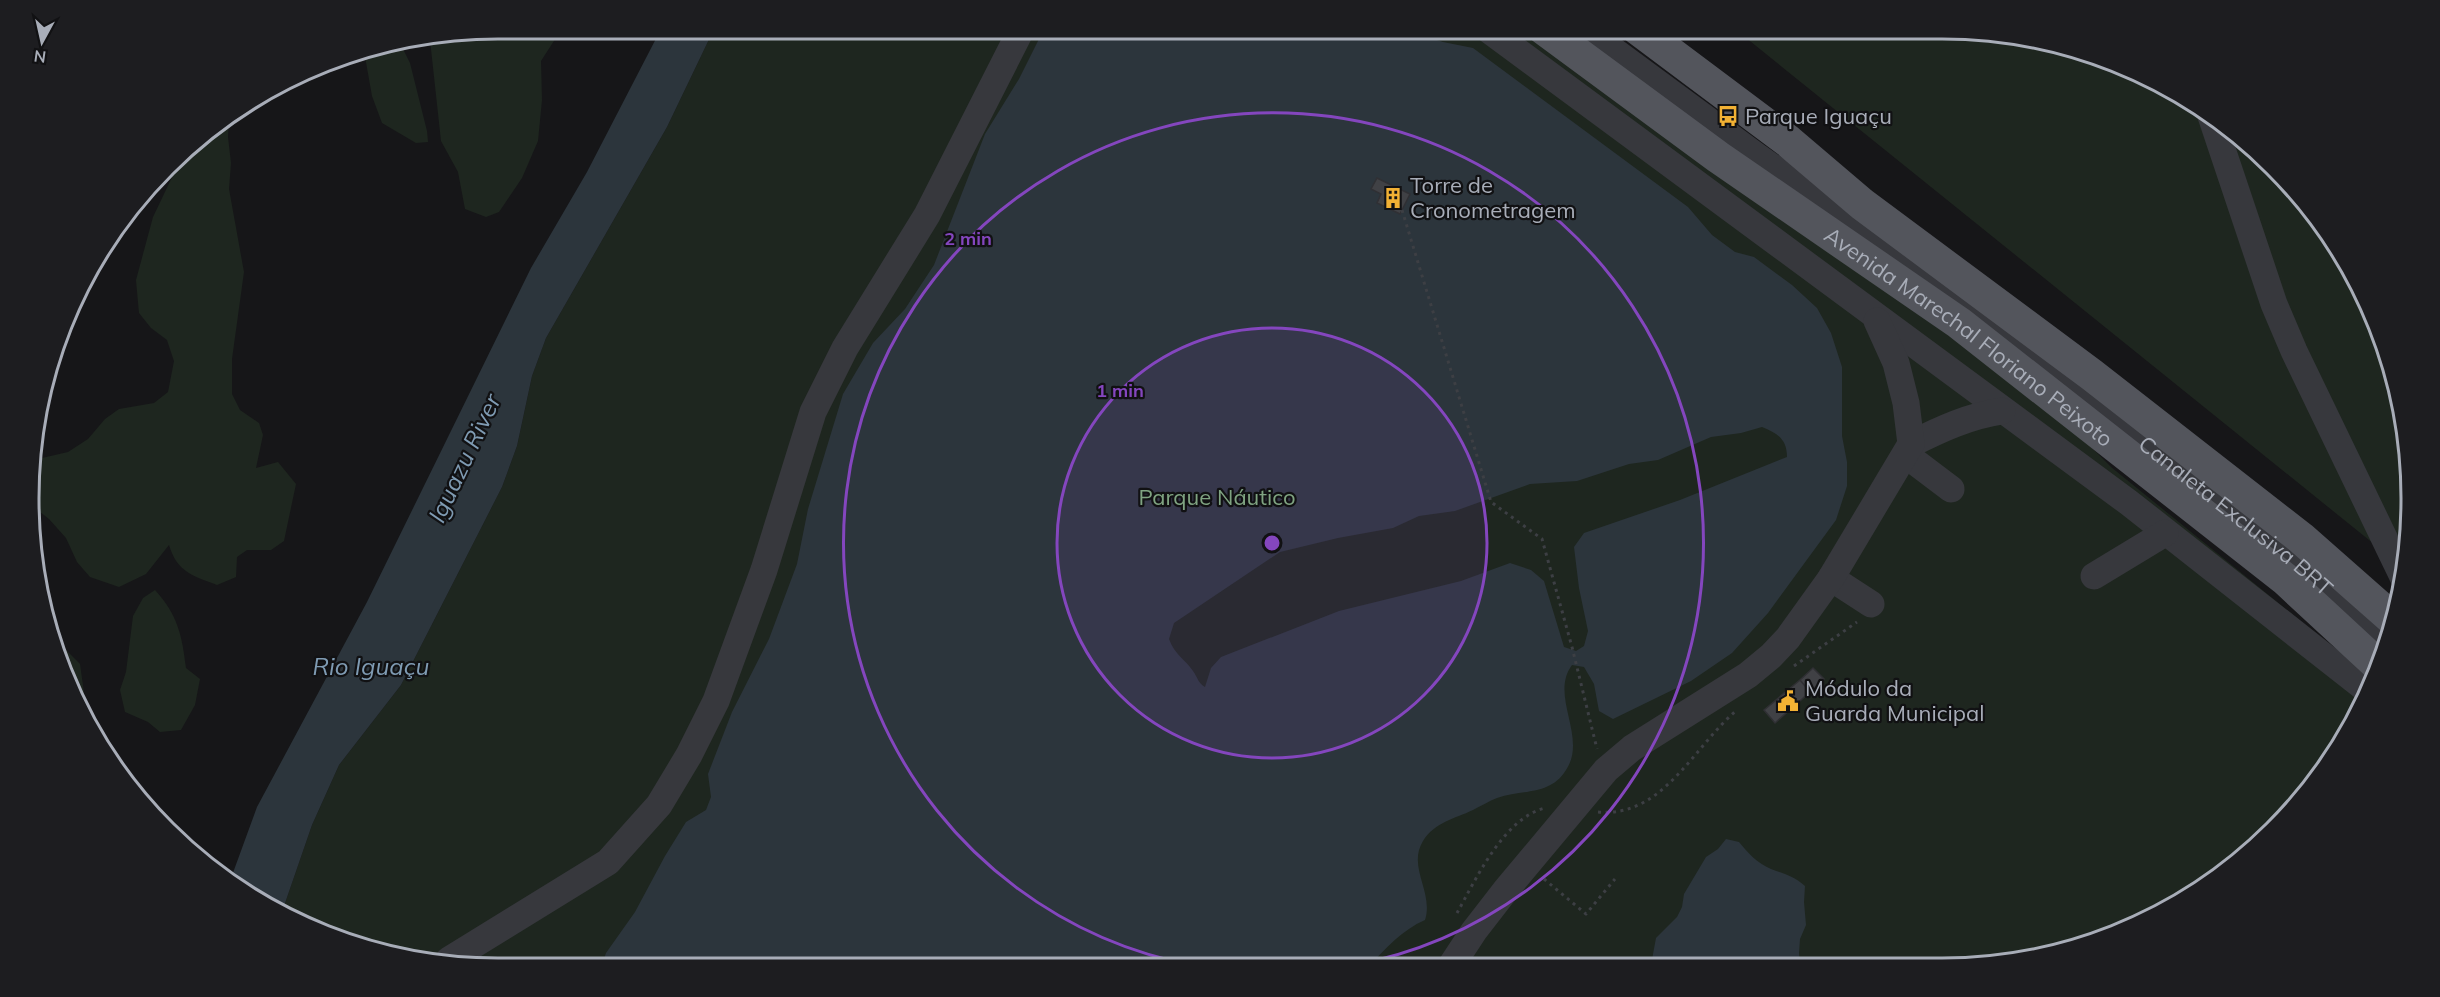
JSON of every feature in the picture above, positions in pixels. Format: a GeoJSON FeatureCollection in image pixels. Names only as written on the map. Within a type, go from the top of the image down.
{"type":"FeatureCollection","features":[{"type":"Feature","properties":{"kind":"main road","name":"Avenida Marechal Floriano Peixoto"},"geometry":{"type":"LineString","coordinates":[[1558,39],[1718,158],[2225,506],[2301,538],[2386,613]]}},
{"type":"Feature","properties":{"kind":"main road","name":"Avenida Marechal Floriano Peixoto"},"geometry":{"type":"LineString","coordinates":[[1663,39],[1862,204],[2092,375],[2225,506],[2285,579],[2372,659]]}},
{"type":"Feature","properties":{"kind":"lane"},"geometry":{"type":"LineString","coordinates":[[456,956],[608,862],[659,805],[716,701],[750,611],[804,440],[821,394],[845,348],[904,256],[927,215],[1016,39]]}},
{"type":"Feature","properties":{"kind":"lane"},"geometry":{"type":"LineString","coordinates":[[1501,39],[2128,502],[2165,534],[2361,685]]}},
{"type":"Feature","properties":{"kind":"lane","name":"Canaleta Exclusiva BRT"},"geometry":{"type":"LineString","coordinates":[[1600,39],[1758,157],[1918,269],[2294,560],[2380,637]]}},
{"type":"Feature","properties":{"kind":"lane"},"geometry":{"type":"LineString","coordinates":[[2216,130],[2274,304],[2294,351],[2396,563]]}},
{"type":"Feature","properties":{"kind":"lane"},"geometry":{"type":"LineString","coordinates":[[1875,317],[1896,363],[1906,403],[1909,450],[1951,489]]}},
{"type":"Feature","properties":{"kind":"lane"},"geometry":{"type":"LineString","coordinates":[[1456,958],[1474,931],[1526,865],[1606,770],[1632,747],[1748,675],[1788,638],[1831,578],[1909,450],[1960,421],[2002,411]]}},
{"type":"Feature","properties":{"kind":"lane"},"geometry":{"type":"LineString","coordinates":[[2094,576],[2165,534]]}},
{"type":"Feature","properties":{"kind":"lane"},"geometry":{"type":"LineString","coordinates":[[1831,578],[1865,612]]}},
{"type":"Feature","properties":{"kind":"path"},"geometry":{"type":"LineString","coordinates":[[1402,210],[1491,502],[1542,539],[1591,727]]}},
{"type":"Feature","properties":{"kind":"path"},"geometry":{"type":"LineString","coordinates":[[1789,670],[1865,612]]}},
{"type":"Feature","properties":{"kind":"path"},"geometry":{"type":"LineString","coordinates":[[1454,919],[1486,860],[1502,840],[1524,819],[1539,809],[1554,806],[1614,814],[1642,805],[1657,795],[1708,737],[1744,704]]}},
{"type":"Feature","properties":{"kind":"path"},"geometry":{"type":"LineString","coordinates":[[1526,865],[1586,914],[1615,879]]}},
{"type":"Feature","properties":{"kind":"green space"},"geometry":{"type":"Polygon","coordinates":[[[555,39],[541,61],[542,100],[538,141],[522,178],[499,212],[486,217],[465,209],[458,172],[441,141],[430,44],[468,40],[555,39]]]}},
{"type":"Feature","properties":{"kind":"green space","name":"Parque Náutico"},"geometry":{"type":"Polygon","coordinates":[[[709,39],[1534,39],[1625,106],[1893,292],[2065,421],[2111,467],[2297,618],[2364,679],[2354,702],[2324,754],[2306,778],[2266,823],[2221,863],[2197,881],[2145,911],[2117,923],[2060,942],[2001,954],[1942,958],[498,958],[468,957],[409,949],[351,934],[295,911],[284,905],[312,825],[339,765],[401,685],[502,487],[517,446],[532,376],[546,338],[667,127],[709,39]]]}},
{"type":"Feature","properties":{"kind":"green space"},"geometry":{"type":"Polygon","coordinates":[[[1747,39],[1942,39],[1972,40],[2031,48],[2089,63],[2145,86],[2197,116],[2221,134],[2266,174],[2306,219],[2324,243],[2354,295],[2366,323],[2385,380],[2397,439],[2401,498],[2396,562],[1747,39]]]}},
{"type":"Feature","properties":{"kind":"green space"},"geometry":{"type":"Polygon","coordinates":[[[403,49],[410,63],[428,142],[416,143],[382,123],[372,96],[365,59],[403,49]]]}},
{"type":"Feature","properties":{"kind":"green space"},"geometry":{"type":"Polygon","coordinates":[[[229,127],[231,163],[229,189],[244,272],[232,359],[232,394],[240,410],[259,423],[263,435],[256,468],[278,462],[296,484],[284,541],[271,550],[247,550],[237,557],[236,577],[217,585],[193,576],[181,567],[169,545],[146,574],[119,587],[90,577],[77,562],[66,538],[39,511],[42,458],[68,452],[88,439],[105,419],[119,409],[154,403],[168,392],[174,361],[167,340],[151,328],[139,313],[136,280],[153,217],[173,175],[229,127]]]}},
{"type":"Feature","properties":{"kind":"green space"},"geometry":{"type":"Polygon","coordinates":[[[155,590],[169,608],[178,626],[186,668],[200,679],[195,705],[181,730],[160,732],[148,722],[125,712],[120,690],[126,672],[133,616],[143,598],[155,590]]]}},
{"type":"Feature","properties":{"kind":"green space"},"geometry":{"type":"Polygon","coordinates":[[[64,648],[80,664],[85,700],[64,648]]]}},
{"type":"Feature","properties":{"kind":"water","name":"Rio Iguaçu"},"geometry":{"type":"Polygon","coordinates":[[[656,39],[709,39],[667,127],[546,338],[532,376],[517,446],[502,487],[401,685],[339,765],[312,825],[284,905],[233,873],[257,807],[367,602],[531,268],[587,172],[656,39]]]}},
{"type":"Feature","properties":{"kind":"water"},"geometry":{"type":"Polygon","coordinates":[[[1039,39],[1434,39],[1473,48],[1688,207],[1712,235],[1735,252],[1754,257],[1792,285],[1817,308],[1831,333],[1842,367],[1842,436],[1847,462],[1847,486],[1836,520],[1768,613],[1732,653],[1691,681],[1613,719],[1599,711],[1594,684],[1584,667],[1572,665],[1566,677],[1564,690],[1573,744],[1572,757],[1566,770],[1560,778],[1544,788],[1497,798],[1433,829],[1423,841],[1418,860],[1426,900],[1425,920],[1402,934],[1377,958],[604,958],[635,912],[686,822],[706,810],[711,797],[708,774],[732,712],[769,639],[797,564],[808,509],[843,394],[873,343],[905,309],[934,265],[985,134],[1019,79],[1039,39]],[[1762,427],[1741,433],[1711,437],[1658,460],[1629,464],[1577,481],[1530,484],[1455,511],[1419,516],[1393,528],[1280,552],[1174,623],[1169,639],[1177,653],[1205,687],[1211,668],[1221,657],[1339,611],[1461,581],[1510,563],[1531,570],[1544,581],[1564,647],[1576,651],[1584,646],[1588,631],[1579,588],[1574,547],[1584,533],[1680,500],[1787,457],[1783,441],[1777,434],[1762,427]]]}},
{"type":"Feature","properties":{"kind":"water"},"geometry":{"type":"Polygon","coordinates":[[[1726,839],[1739,842],[1761,864],[1805,886],[1806,925],[1800,939],[1799,958],[1652,958],[1656,938],[1677,917],[1682,907],[1684,894],[1706,857],[1718,849],[1726,839]]]}},
{"type":"Feature","properties":{"kind":"building","name":"Torre de Cronometragem"},"geometry":{"type":"Polygon","coordinates":[[[1377,178],[1410,194],[1400,214],[1377,203],[1381,194],[1371,189],[1377,178]]]}},
{"type":"Feature","properties":{"kind":"building"},"geometry":{"type":"Polygon","coordinates":[[[1813,668],[1824,679],[1810,692],[1800,680],[1813,668]]]}},
{"type":"Feature","properties":{"kind":"building","name":"Módulo da Guarda Municipal"},"geometry":{"type":"Polygon","coordinates":[[[1800,680],[1810,692],[1775,723],[1764,710],[1800,680]]]}},
{"type":"Feature","properties":{"kind":"place","name":"Parque Iguaçu"},"geometry":{"type":"Point","coordinates":[1728,116]}},
{"type":"Feature","properties":{"kind":"place","name":"Torre de Cronometragem"},"geometry":{"type":"Point","coordinates":[1393,198]}},
{"type":"Feature","properties":{"kind":"place","name":"Módulo da Guarda Municipal"},"geometry":{"type":"Point","coordinates":[1788,701]}},
{"type":"Feature","properties":{"kind":"water label","name":"Iguazu River"},"geometry":{"type":"Point","coordinates":[464,458]}}]}
